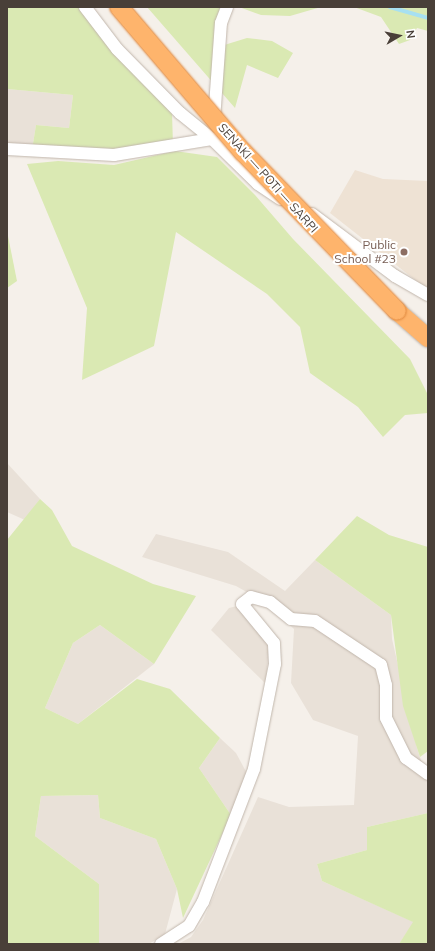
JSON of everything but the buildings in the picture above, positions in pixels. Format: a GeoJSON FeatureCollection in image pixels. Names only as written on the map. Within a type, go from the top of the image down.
{"type":"FeatureCollection","features":[{"type":"Feature","properties":{"kind":"highway","name":"SENAKI — POTI — SARPI"},"geometry":{"type":"LineString","coordinates":[[120,7],[243,152],[397,311],[428,338]]}},
{"type":"Feature","properties":{"kind":"street"},"geometry":{"type":"LineString","coordinates":[[85,7],[117,49],[180,114],[212,140],[258,184],[285,202],[313,215],[395,276],[428,295]]}},
{"type":"Feature","properties":{"kind":"street"},"geometry":{"type":"LineString","coordinates":[[212,140],[221,23],[227,7]]}},
{"type":"Feature","properties":{"kind":"street"},"geometry":{"type":"LineString","coordinates":[[7,149],[114,155],[212,140]]}},
{"type":"Feature","properties":{"kind":"street"},"geometry":{"type":"LineString","coordinates":[[161,944],[189,926],[203,902],[254,769],[275,664],[274,643],[242,604],[251,597],[270,602],[290,619],[315,621],[381,665],[386,685],[386,718],[406,758],[428,774]]}},
{"type":"Feature","properties":{"kind":"shaded area"},"geometry":{"type":"Polygon","coordinates":[[[7,89],[73,95],[69,128],[36,125],[32,150],[7,149],[7,89]]]}},
{"type":"Feature","properties":{"kind":"shaded area","name":"Public School #23"},"geometry":{"type":"Polygon","coordinates":[[[355,170],[383,179],[428,181],[428,290],[330,213],[355,170]]]}},
{"type":"Feature","properties":{"kind":"shaded area"},"geometry":{"type":"Polygon","coordinates":[[[7,463],[40,499],[25,520],[7,512],[7,463]]]}},
{"type":"Feature","properties":{"kind":"shaded area"},"geometry":{"type":"Polygon","coordinates":[[[156,534],[228,552],[285,591],[315,560],[391,615],[392,639],[417,748],[428,782],[428,813],[367,827],[367,850],[317,864],[322,881],[414,922],[399,944],[178,944],[191,937],[203,920],[258,797],[289,807],[354,805],[358,736],[313,720],[291,683],[294,629],[268,604],[236,586],[142,557],[156,534]]]}},
{"type":"Feature","properties":{"kind":"shaded area"},"geometry":{"type":"Polygon","coordinates":[[[241,605],[270,630],[266,684],[211,630],[229,608],[241,605]]]}},
{"type":"Feature","properties":{"kind":"shaded area"},"geometry":{"type":"Polygon","coordinates":[[[100,625],[154,664],[78,724],[45,708],[73,643],[100,625]]]}},
{"type":"Feature","properties":{"kind":"shaded area"},"geometry":{"type":"Polygon","coordinates":[[[220,738],[236,753],[250,779],[231,815],[199,768],[220,738]]]}},
{"type":"Feature","properties":{"kind":"shaded area"},"geometry":{"type":"Polygon","coordinates":[[[98,795],[100,818],[156,839],[177,889],[165,934],[149,944],[99,944],[99,884],[35,836],[41,796],[98,795]]]}},
{"type":"Feature","properties":{"kind":"green space"},"geometry":{"type":"Polygon","coordinates":[[[7,7],[78,7],[172,113],[173,145],[114,155],[32,150],[36,125],[69,128],[73,95],[7,89],[7,7]]]}},
{"type":"Feature","properties":{"kind":"green space"},"geometry":{"type":"Polygon","coordinates":[[[147,7],[227,7],[221,46],[247,38],[272,41],[293,53],[278,78],[247,65],[235,108],[147,7]]]}},
{"type":"Feature","properties":{"kind":"green space"},"geometry":{"type":"Polygon","coordinates":[[[239,7],[321,7],[290,16],[261,15],[239,7]]]}},
{"type":"Feature","properties":{"kind":"green space"},"geometry":{"type":"Polygon","coordinates":[[[354,7],[428,7],[428,31],[417,28],[410,40],[399,44],[381,17],[354,7]]]}},
{"type":"Feature","properties":{"kind":"green space"},"geometry":{"type":"Polygon","coordinates":[[[175,151],[217,157],[255,195],[293,239],[410,359],[428,395],[428,413],[405,415],[383,437],[358,407],[310,373],[300,327],[267,294],[176,232],[154,346],[82,380],[87,308],[27,164],[58,161],[114,165],[175,151]]]}},
{"type":"Feature","properties":{"kind":"green space"},"geometry":{"type":"Polygon","coordinates":[[[7,231],[17,281],[7,288],[7,231]]]}},
{"type":"Feature","properties":{"kind":"green space"},"geometry":{"type":"Polygon","coordinates":[[[40,499],[52,510],[72,546],[153,584],[196,596],[154,664],[100,625],[73,643],[45,708],[78,724],[137,679],[170,689],[220,738],[199,768],[231,815],[183,918],[177,889],[156,839],[100,818],[98,795],[41,796],[35,836],[99,884],[99,944],[7,944],[7,540],[40,499]]]}},
{"type":"Feature","properties":{"kind":"green space"},"geometry":{"type":"Polygon","coordinates":[[[357,516],[389,535],[428,547],[428,751],[420,757],[403,706],[391,615],[315,560],[357,516]]]}},
{"type":"Feature","properties":{"kind":"green space"},"geometry":{"type":"Polygon","coordinates":[[[428,813],[428,944],[399,944],[413,922],[322,881],[317,864],[367,850],[367,827],[428,813]]]}},
{"type":"Feature","properties":{"kind":"waterway"},"geometry":{"type":"LineString","coordinates":[[390,7],[428,18]]}},
{"type":"Feature","properties":{"kind":"place","name":"Public School #23"},"geometry":{"type":"Point","coordinates":[404,252]}}]}
